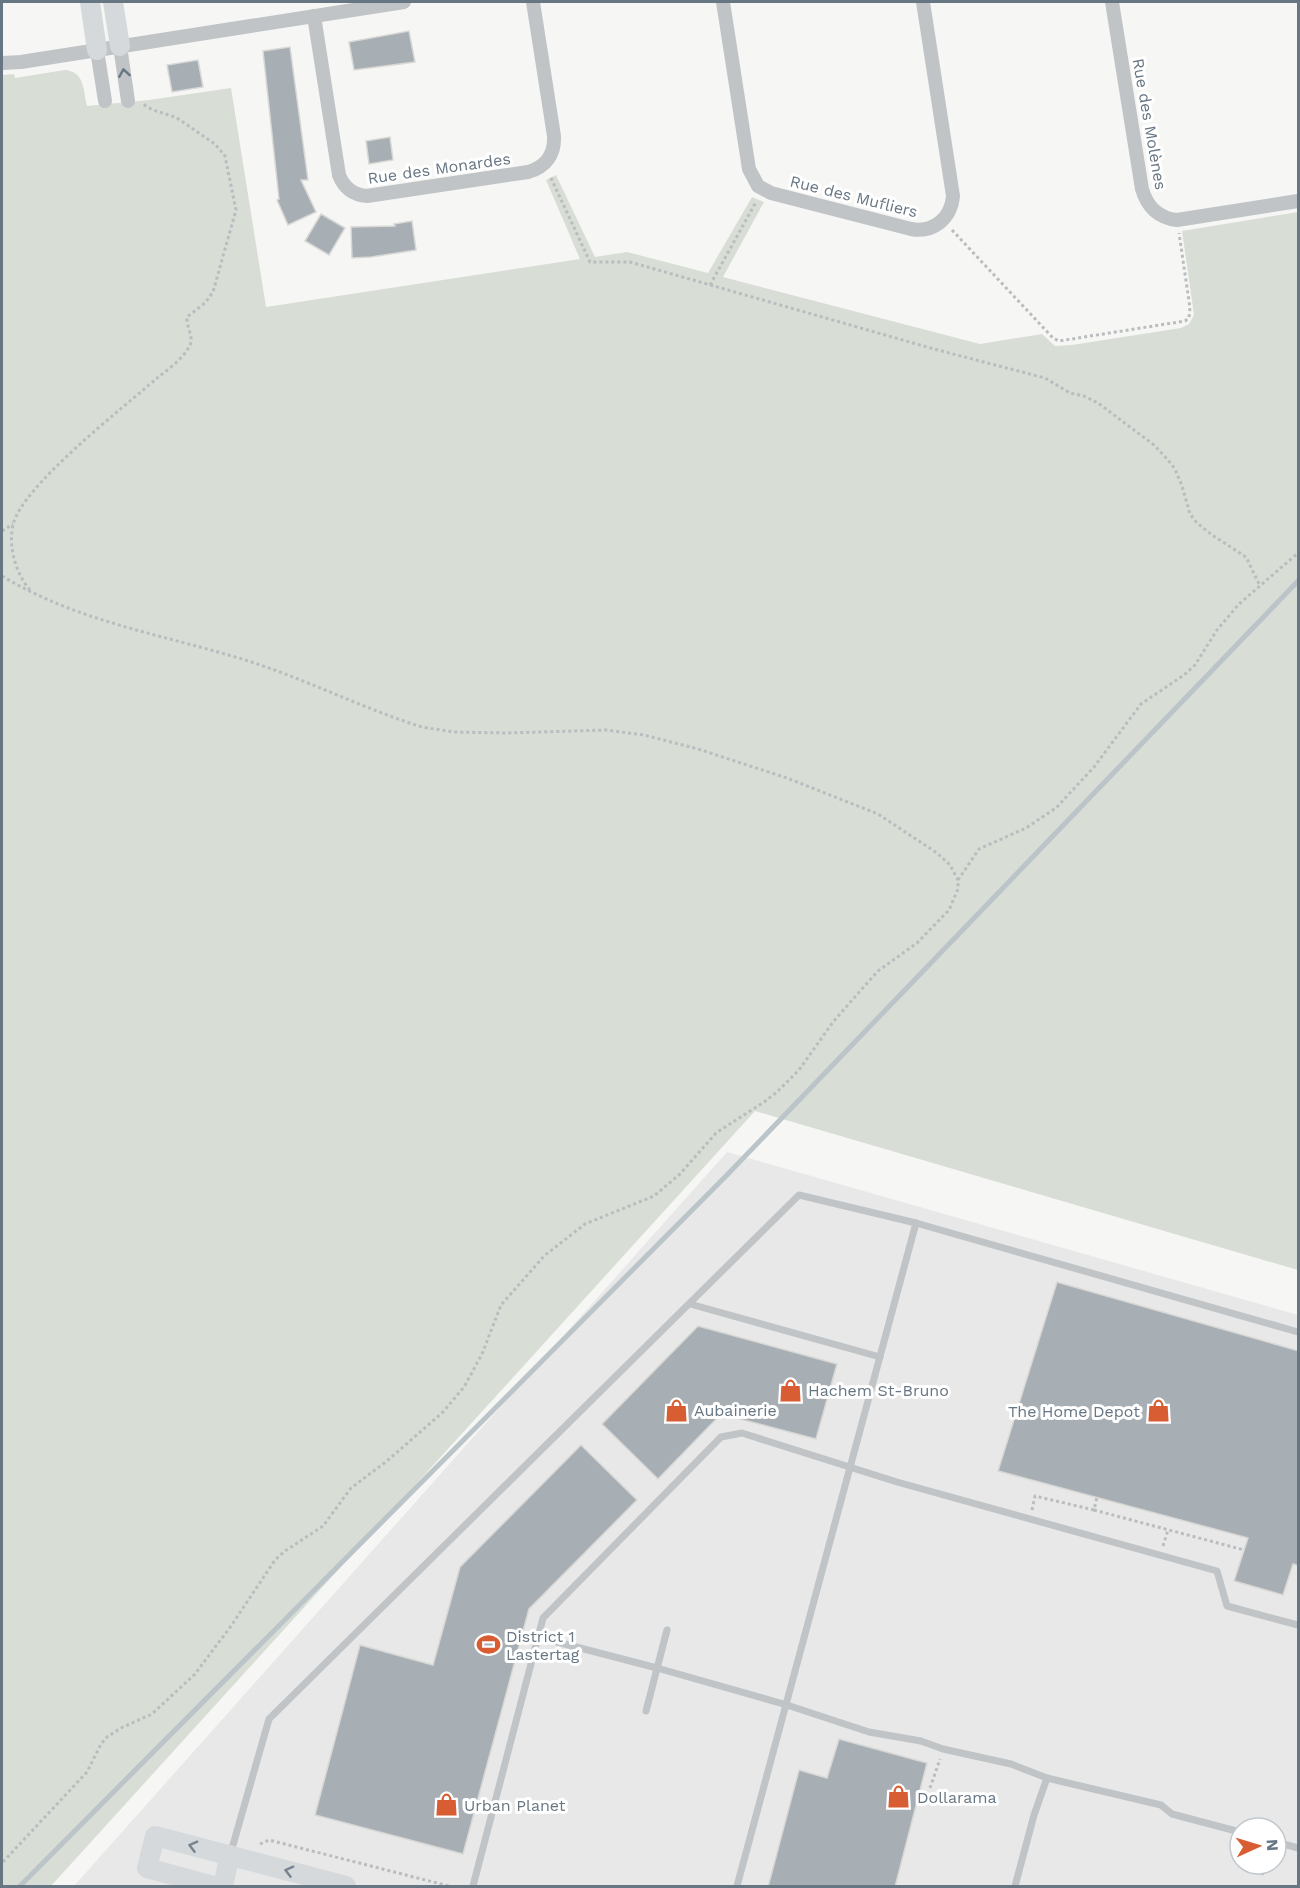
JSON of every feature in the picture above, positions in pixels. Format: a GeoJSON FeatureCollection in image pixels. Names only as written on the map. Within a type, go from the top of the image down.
{"type":"FeatureCollection","features":[{"type":"Feature","properties":{"kind":"street"},"geometry":{"type":"LineString","coordinates":[[90,2],[105,101]]}},
{"type":"Feature","properties":{"kind":"street"},"geometry":{"type":"LineString","coordinates":[[113,2],[128,96]]}},
{"type":"Feature","properties":{"kind":"street"},"geometry":{"type":"LineString","coordinates":[[2,63],[21,62],[404,2]]}},
{"type":"Feature","properties":{"kind":"street","name":"Rue des Monardes"},"geometry":{"type":"LineString","coordinates":[[314,16],[339,175],[352,192],[362,196],[373,196],[528,172],[547,161],[554,147],[554,136],[533,2]]}},
{"type":"Feature","properties":{"kind":"street","name":"Rue des Mufliers"},"geometry":{"type":"LineString","coordinates":[[723,2],[749,169],[758,186],[771,193],[922,230],[942,221],[951,207],[953,196],[923,2]]}},
{"type":"Feature","properties":{"kind":"street","name":"Rue des Molènes"},"geometry":{"type":"LineString","coordinates":[[1112,2],[1142,189],[1152,209],[1167,218],[1178,220],[1299,201]]}},
{"type":"Feature","properties":{"kind":"street"},"geometry":{"type":"LineString","coordinates":[[213,1887],[147,1868],[155,1836],[345,1887]]}},
{"type":"Feature","properties":{"kind":"street"},"geometry":{"type":"LineString","coordinates":[[223,1887],[230,1856]]}},
{"type":"Feature","properties":{"kind":"lane"},"geometry":{"type":"LineString","coordinates":[[230,1856],[269,1719],[800,1196],[915,1223],[1299,1332]]}},
{"type":"Feature","properties":{"kind":"lane"},"geometry":{"type":"LineString","coordinates":[[737,1887],[915,1223]]}},
{"type":"Feature","properties":{"kind":"lane"},"geometry":{"type":"LineString","coordinates":[[690,1304],[880,1357]]}},
{"type":"Feature","properties":{"kind":"lane"},"geometry":{"type":"LineString","coordinates":[[473,1887],[543,1618],[721,1437],[742,1433],[1108,1542],[1217,1571],[1227,1606],[1299,1624]]}},
{"type":"Feature","properties":{"kind":"lane"},"geometry":{"type":"LineString","coordinates":[[646,1711],[667,1630]]}},
{"type":"Feature","properties":{"kind":"lane"},"geometry":{"type":"LineString","coordinates":[[538,1637],[657,1668],[869,1731],[921,1741],[943,1749],[1011,1764],[1047,1778],[1161,1805],[1172,1814],[1228,1829]]}},
{"type":"Feature","properties":{"kind":"lane"},"geometry":{"type":"LineString","coordinates":[[1015,1887],[1034,1815],[1047,1778]]}},
{"type":"Feature","properties":{"kind":"path"},"geometry":{"type":"LineString","coordinates":[[2,531],[13,524],[26,501],[44,479],[184,354],[191,342],[187,316],[210,297],[216,285],[236,210],[225,156],[215,144],[180,120],[148,108],[128,96]]}},
{"type":"Feature","properties":{"kind":"path"},"geometry":{"type":"LineString","coordinates":[[147,100],[148,108]]}},
{"type":"Feature","properties":{"kind":"path"},"geometry":{"type":"LineString","coordinates":[[551,178],[590,262],[630,262],[934,349],[1045,378],[1070,393],[1084,396],[1098,403],[1154,445],[1168,460],[1175,469],[1190,514],[1212,535],[1246,557],[1260,586]]}},
{"type":"Feature","properties":{"kind":"path"},"geometry":{"type":"LineString","coordinates":[[710,285],[757,200]]}},
{"type":"Feature","properties":{"kind":"path"},"geometry":{"type":"LineString","coordinates":[[952,230],[1053,338],[1059,341],[1185,321],[1189,318],[1190,308],[1178,233]]}},
{"type":"Feature","properties":{"kind":"path"},"geometry":{"type":"LineString","coordinates":[[13,524],[13,547],[19,573],[30,591]]}},
{"type":"Feature","properties":{"kind":"path"},"geometry":{"type":"LineString","coordinates":[[958,879],[979,849],[1026,828],[1056,808],[1094,767],[1141,704],[1176,682],[1190,670],[1228,616],[1299,553]]}},
{"type":"Feature","properties":{"kind":"path"},"geometry":{"type":"LineString","coordinates":[[2,576],[44,599],[77,613],[243,660],[422,727],[453,732],[507,733],[606,730],[644,735],[698,748],[787,778],[878,814],[937,853],[950,865],[958,879],[958,889],[949,910],[916,943],[878,971],[833,1022],[799,1070],[777,1092],[716,1132],[680,1174],[654,1196],[585,1224],[544,1256],[501,1305],[477,1364],[464,1387],[443,1412],[387,1461],[351,1488],[323,1526],[274,1560],[231,1626],[195,1674],[152,1714],[107,1737],[87,1772],[2,1863]]}},
{"type":"Feature","properties":{"kind":"path"},"geometry":{"type":"LineString","coordinates":[[1035,1496],[1244,1550]]}},
{"type":"Feature","properties":{"kind":"path"},"geometry":{"type":"LineString","coordinates":[[1094,1510],[1097,1497]]}},
{"type":"Feature","properties":{"kind":"path"},"geometry":{"type":"LineString","coordinates":[[930,1788],[943,1749]]}},
{"type":"Feature","properties":{"kind":"path"},"geometry":{"type":"LineString","coordinates":[[260,1844],[269,1840],[449,1887]]}},
{"type":"Feature","properties":{"kind":"shaded area"},"geometry":{"type":"Polygon","coordinates":[[[65,70],[72,71],[80,78],[87,106],[231,88],[266,307],[580,259],[546,180],[556,175],[595,257],[627,252],[708,273],[752,197],[764,202],[723,277],[980,344],[1042,334],[1055,346],[1072,345],[1181,328],[1189,324],[1194,315],[1182,231],[1298,212],[1298,1270],[755,1111],[51,1886],[2,1886],[2,75],[14,74],[15,78],[65,70]]]}},
{"type":"Feature","properties":{"kind":"shaded area"},"geometry":{"type":"Polygon","coordinates":[[[727,1152],[1298,1315],[1298,1886],[74,1886],[727,1152]]]}},
{"type":"Feature","properties":{"kind":"building"},"geometry":{"type":"Polygon","coordinates":[[[409,31],[415,62],[354,70],[349,42],[409,31]]]}},
{"type":"Feature","properties":{"kind":"building"},"geometry":{"type":"Polygon","coordinates":[[[290,47],[308,180],[301,180],[316,212],[288,225],[277,200],[279,199],[263,51],[290,47]]]}},
{"type":"Feature","properties":{"kind":"building"},"geometry":{"type":"Polygon","coordinates":[[[198,60],[203,87],[172,92],[167,65],[198,60]]]}},
{"type":"Feature","properties":{"kind":"building"},"geometry":{"type":"Polygon","coordinates":[[[390,137],[393,160],[369,164],[366,141],[390,137]]]}},
{"type":"Feature","properties":{"kind":"building"},"geometry":{"type":"Polygon","coordinates":[[[321,214],[345,228],[329,255],[305,241],[321,214]]]}},
{"type":"Feature","properties":{"kind":"building"},"geometry":{"type":"Polygon","coordinates":[[[412,221],[416,250],[352,258],[351,227],[395,226],[394,224],[412,221]]]}},
{"type":"Feature","properties":{"kind":"building","name":"The Home Depot"},"geometry":{"type":"Polygon","coordinates":[[[1057,1282],[1299,1351],[1299,1566],[1293,1564],[1283,1595],[1234,1581],[1248,1538],[998,1471],[1057,1282]]]}},
{"type":"Feature","properties":{"kind":"building"},"geometry":{"type":"Polygon","coordinates":[[[698,1326],[837,1364],[816,1439],[721,1414],[658,1479],[602,1424],[698,1326]]]}},
{"type":"Feature","properties":{"kind":"building"},"geometry":{"type":"Polygon","coordinates":[[[581,1445],[637,1500],[529,1609],[463,1854],[315,1815],[360,1645],[433,1665],[460,1567],[581,1445]]]}},
{"type":"Feature","properties":{"kind":"building"},"geometry":{"type":"Polygon","coordinates":[[[839,1739],[927,1763],[895,1887],[768,1887],[799,1770],[827,1778],[839,1739]]]}},
{"type":"Feature","properties":{"kind":"waterway"},"geometry":{"type":"LineString","coordinates":[[20,1886],[727,1175],[1298,581]]}},
{"type":"Feature","properties":{"kind":"place","name":"Hachem St-Bruno"},"geometry":{"type":"Point","coordinates":[790,1390]}},
{"type":"Feature","properties":{"kind":"place","name":"Aubainerie"},"geometry":{"type":"Point","coordinates":[676,1410]}},
{"type":"Feature","properties":{"kind":"place","name":"The Home Depot"},"geometry":{"type":"Point","coordinates":[1158,1411]}},
{"type":"Feature","properties":{"kind":"place","name":"District 1 Lastertag"},"geometry":{"type":"Point","coordinates":[488,1645]}},
{"type":"Feature","properties":{"kind":"place","name":"Dollarama"},"geometry":{"type":"Point","coordinates":[899,1797]}},
{"type":"Feature","properties":{"kind":"place","name":"Urban Planet"},"geometry":{"type":"Point","coordinates":[446,1805]}}]}
